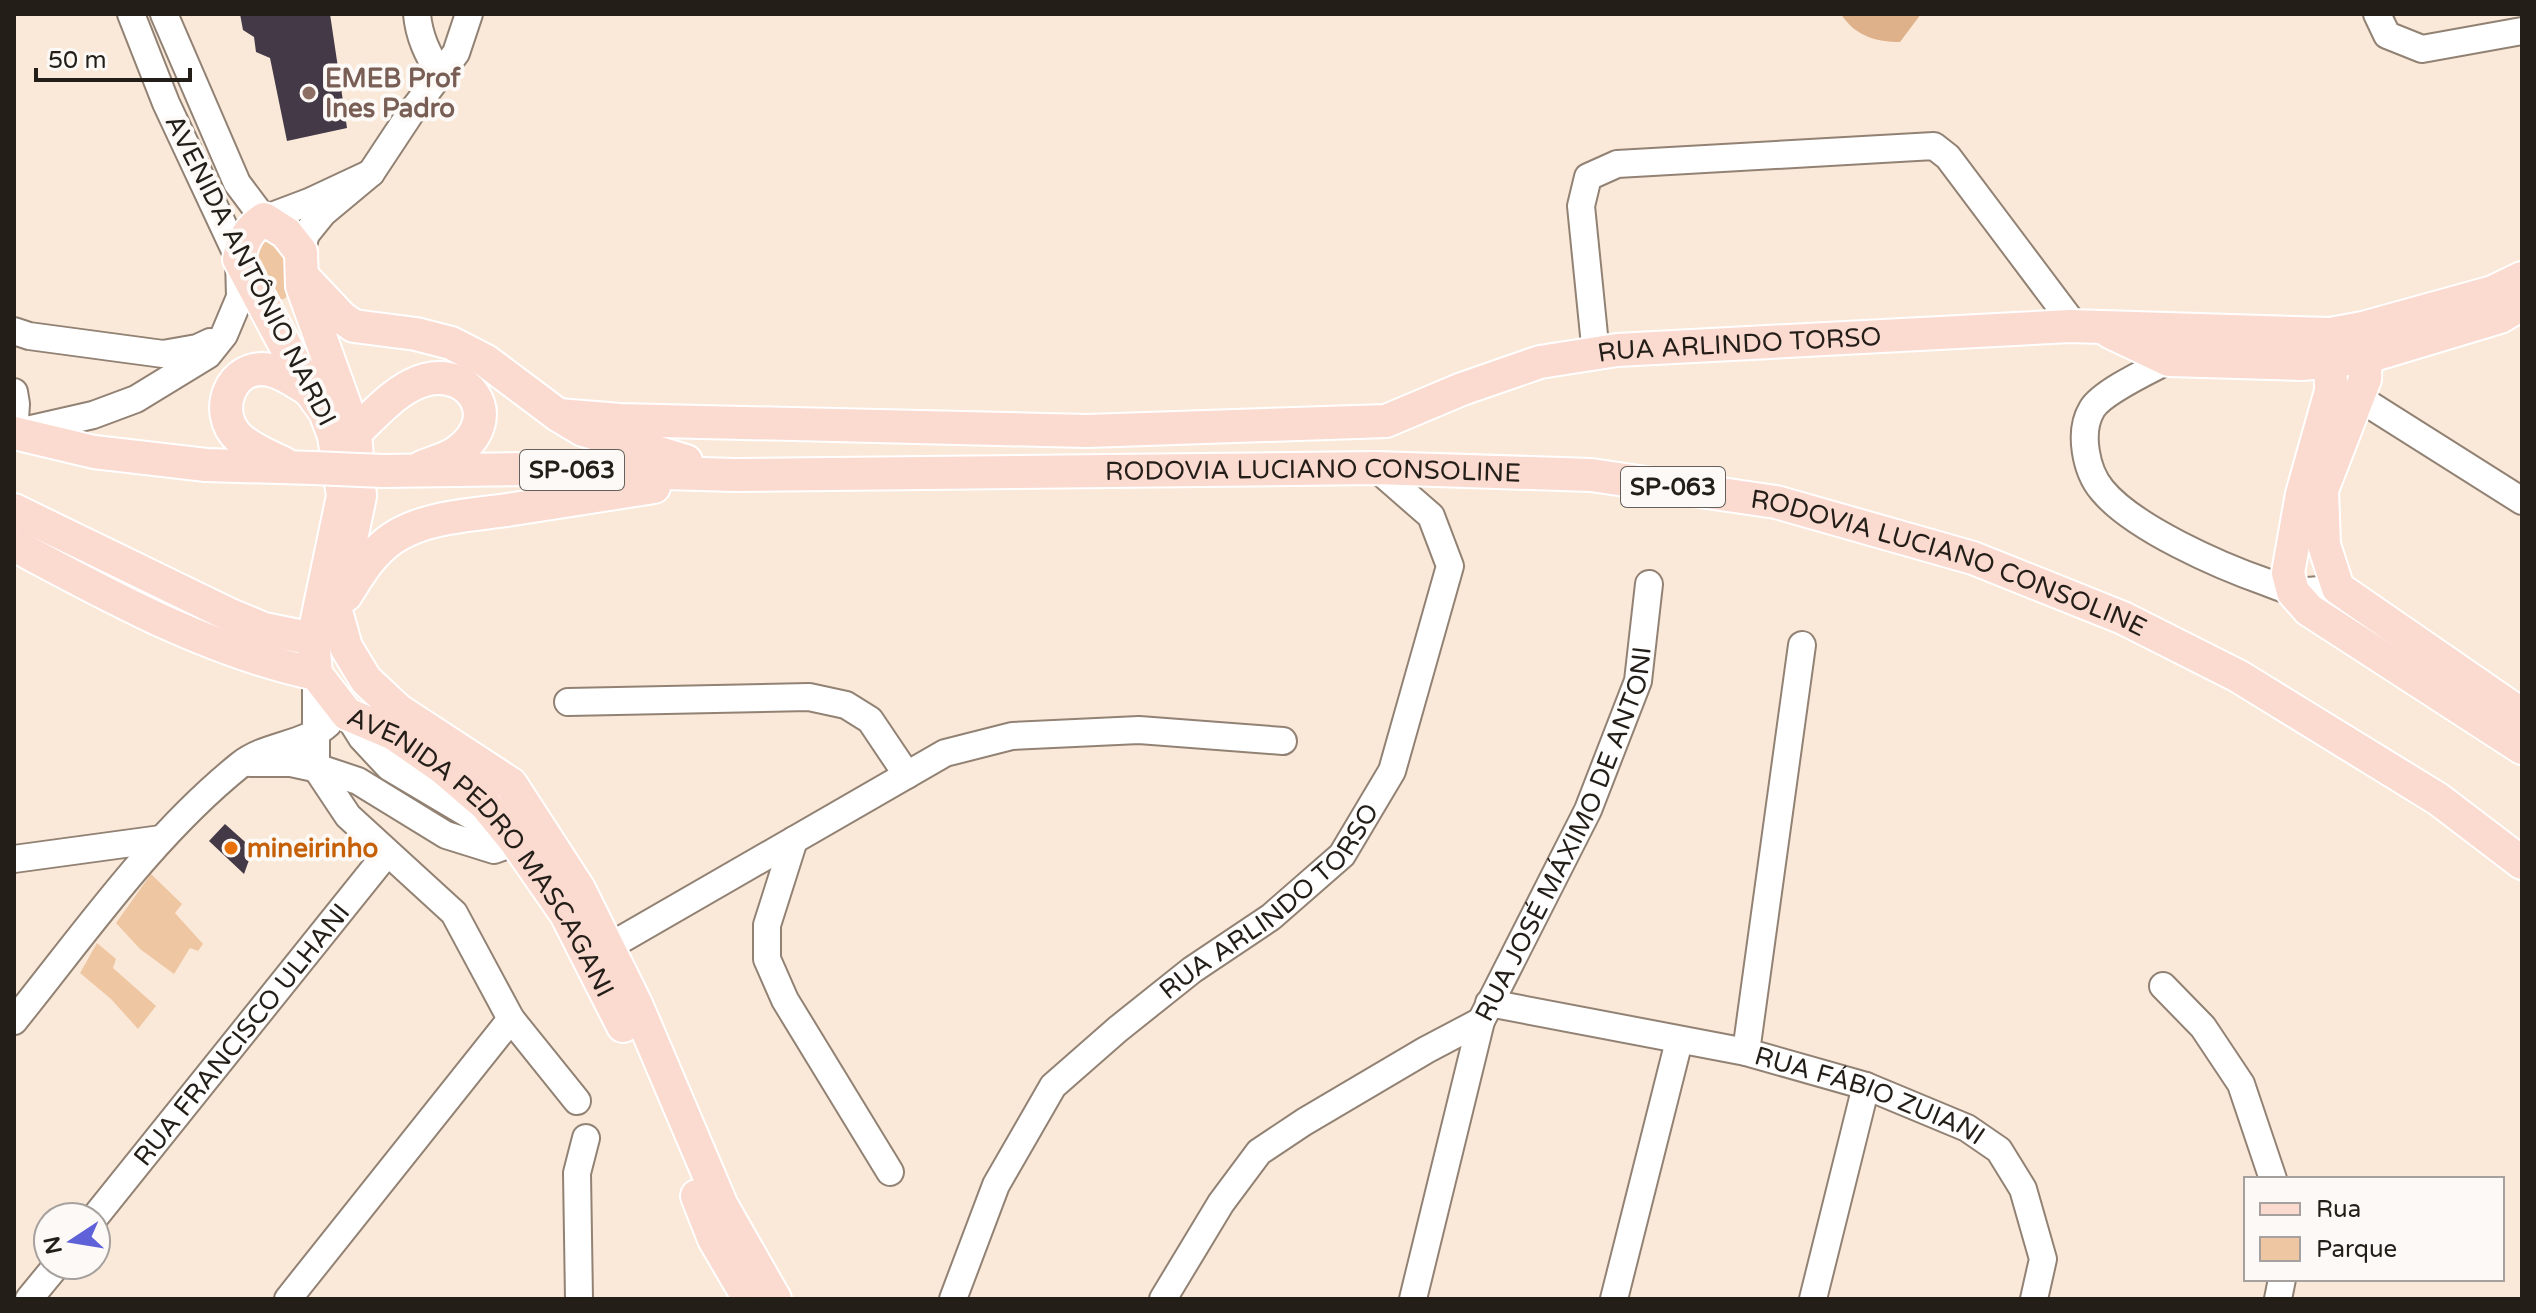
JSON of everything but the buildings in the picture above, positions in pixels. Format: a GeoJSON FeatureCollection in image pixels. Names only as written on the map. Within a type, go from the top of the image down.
{"type":"FeatureCollection","features":[{"type":"Feature","properties":{"kind":"main road"},"geometry":{"type":"LineString","coordinates":[[239,259],[242,242],[252,227],[264,219]]}},
{"type":"Feature","properties":{"kind":"main road","name":"AVENIDA ANTÔNIO NARDI"},"geometry":{"type":"LineString","coordinates":[[264,219],[286,233],[355,433],[360,496],[336,611]]}},
{"type":"Feature","properties":{"kind":"main road","name":"AVENIDA ANTÔNIO NARDI"},"geometry":{"type":"LineString","coordinates":[[239,259],[309,390],[325,412],[334,436],[343,496],[313,639],[318,677]]}},
{"type":"Feature","properties":{"kind":"main road"},"geometry":{"type":"LineString","coordinates":[[263,303],[288,305],[297,299],[301,271]]}},
{"type":"Feature","properties":{"kind":"main road"},"geometry":{"type":"LineString","coordinates":[[301,271],[342,318],[354,326],[434,338],[466,349],[583,430],[735,475]]}},
{"type":"Feature","properties":{"kind":"main road"},"geometry":{"type":"LineString","coordinates":[[2522,278],[2365,342],[2337,371],[2302,494],[2288,573],[2293,592],[2309,610],[2522,748]]}},
{"type":"Feature","properties":{"kind":"main road"},"geometry":{"type":"LineString","coordinates":[[2365,342],[2500,317],[2522,304]]}},
{"type":"Feature","properties":{"kind":"main road"},"geometry":{"type":"LineString","coordinates":[[2090,328],[2169,360],[2302,364],[2365,379],[2365,342]]}},
{"type":"Feature","properties":{"kind":"main road","name":"RUA ARLINDO TORSO"},"geometry":{"type":"LineString","coordinates":[[558,415],[620,420],[1087,431],[1386,421],[1462,389],[1540,362],[1617,350],[2090,328],[2337,371]]}},
{"type":"Feature","properties":{"kind":"main road"},"geometry":{"type":"LineString","coordinates":[[301,467],[238,437],[230,427],[225,401],[227,392],[239,377],[260,369],[283,375],[309,390]]}},
{"type":"Feature","properties":{"kind":"main road"},"geometry":{"type":"LineString","coordinates":[[2337,371],[2322,490],[2324,545],[2338,588],[2522,715]]}},
{"type":"Feature","properties":{"kind":"main road"},"geometry":{"type":"LineString","coordinates":[[355,433],[389,401],[422,381],[438,377],[469,388],[477,397],[480,411],[475,434],[455,453],[396,472]]}},
{"type":"Feature","properties":{"kind":"main road","name":"RODOVIA LUCIANO CONSOLINE"},"geometry":{"type":"LineString","coordinates":[[14,433],[94,452],[206,465],[396,472],[527,469],[735,475],[1376,468],[1591,475],[1776,502],[1973,558],[2123,618],[2238,676],[2438,799],[2522,863]]}},
{"type":"Feature","properties":{"kind":"main road"},"geometry":{"type":"LineString","coordinates":[[336,611],[359,573],[382,547],[407,530],[429,523],[735,475]]}},
{"type":"Feature","properties":{"kind":"main road"},"geometry":{"type":"LineString","coordinates":[[14,510],[228,614],[264,629],[313,639]]}},
{"type":"Feature","properties":{"kind":"main road"},"geometry":{"type":"LineString","coordinates":[[14,545],[139,612],[270,664],[318,677],[346,647]]}},
{"type":"Feature","properties":{"kind":"main road","name":"AVENIDA PEDRO MASCAGANI"},"geometry":{"type":"LineString","coordinates":[[336,611],[346,647],[366,680],[398,710],[511,784],[518,829],[566,914],[636,1004],[722,1206],[775,1299]]}},
{"type":"Feature","properties":{"kind":"main road","name":"AVENIDA PEDRO MASCAGANI"},"geometry":{"type":"LineString","coordinates":[[318,677],[344,712],[394,734],[443,768],[518,829]]}},
{"type":"Feature","properties":{"kind":"main road"},"geometry":{"type":"LineString","coordinates":[[344,712],[357,705],[398,710]]}},
{"type":"Feature","properties":{"kind":"main road","name":"AVENIDA PEDRO MASCAGANI"},"geometry":{"type":"LineString","coordinates":[[598,953],[633,1048],[714,1239],[749,1299]]}},
{"type":"Feature","properties":{"kind":"street","name":"AVENIDA ANTÔNIO NARDI"},"geometry":{"type":"LineString","coordinates":[[131,14],[166,103],[239,259]]}},
{"type":"Feature","properties":{"kind":"street","name":"AVENIDA ANTÔNIO NARDI"},"geometry":{"type":"LineString","coordinates":[[164,14],[237,183],[264,219]]}},
{"type":"Feature","properties":{"kind":"street"},"geometry":{"type":"LineString","coordinates":[[417,14],[427,52],[440,74]]}},
{"type":"Feature","properties":{"kind":"street"},"geometry":{"type":"LineString","coordinates":[[301,271],[306,234],[323,213],[371,173],[456,53],[469,14]]}},
{"type":"Feature","properties":{"kind":"street"},"geometry":{"type":"LineString","coordinates":[[2377,14],[2387,35],[2422,49],[2522,31]]}},
{"type":"Feature","properties":{"kind":"street"},"geometry":{"type":"LineString","coordinates":[[1596,355],[1581,206],[1588,177],[1617,164],[1934,146],[1948,157],[2090,328]]}},
{"type":"Feature","properties":{"kind":"street"},"geometry":{"type":"LineString","coordinates":[[264,219],[371,173]]}},
{"type":"Feature","properties":{"kind":"street"},"geometry":{"type":"LineString","coordinates":[[14,392],[14,433],[93,415],[136,399],[208,355],[224,335],[240,297],[239,259]]}},
{"type":"Feature","properties":{"kind":"street"},"geometry":{"type":"LineString","coordinates":[[14,331],[29,336],[163,354],[197,348],[224,335]]}},
{"type":"Feature","properties":{"kind":"street"},"geometry":{"type":"LineString","coordinates":[[2169,360],[2118,387],[2092,408],[2086,432],[2088,466],[2102,490],[2128,513],[2183,546],[2243,574],[2293,592],[2338,588]]}},
{"type":"Feature","properties":{"kind":"street"},"geometry":{"type":"LineString","coordinates":[[2337,371],[2522,501]]}},
{"type":"Feature","properties":{"kind":"street","name":"RUA ARLINDO TORSO"},"geometry":{"type":"LineString","coordinates":[[953,1299],[996,1185],[1053,1086],[1192,970],[1271,917],[1342,855],[1392,771],[1450,566],[1431,516],[1376,468]]}},
{"type":"Feature","properties":{"kind":"street","name":"RUA JOSÉ MÁXIMO DE ANTONI"},"geometry":{"type":"LineString","coordinates":[[1163,1299],[1221,1203],[1259,1152],[1485,1012],[1588,810],[1638,681],[1649,584]]}},
{"type":"Feature","properties":{"kind":"street","name":"RUA FÁBIO ZUIANI"},"geometry":{"type":"LineString","coordinates":[[1802,645],[1746,1052],[1866,1086],[1967,1128],[1999,1150],[2023,1189],[2043,1259],[2034,1299]]}},
{"type":"Feature","properties":{"kind":"street"},"geometry":{"type":"LineString","coordinates":[[318,677],[317,734],[322,769],[348,816],[454,913],[511,1019],[577,1101]]}},
{"type":"Feature","properties":{"kind":"street"},"geometry":{"type":"LineString","coordinates":[[568,702],[809,697],[846,705],[870,720],[907,775]]}},
{"type":"Feature","properties":{"kind":"street"},"geometry":{"type":"LineString","coordinates":[[14,1021],[161,839],[243,763],[278,746],[317,734],[344,712],[362,738],[389,767],[475,818],[518,829]]}},
{"type":"Feature","properties":{"kind":"street"},"geometry":{"type":"LineString","coordinates":[[598,953],[945,753],[1012,736],[1139,730],[1283,741]]}},
{"type":"Feature","properties":{"kind":"street"},"geometry":{"type":"LineString","coordinates":[[322,769],[348,762],[389,767]]}},
{"type":"Feature","properties":{"kind":"street"},"geometry":{"type":"LineString","coordinates":[[243,763],[291,763],[358,781],[446,835],[494,850],[518,829]]}},
{"type":"Feature","properties":{"kind":"street"},"geometry":{"type":"LineString","coordinates":[[14,859],[161,839]]}},
{"type":"Feature","properties":{"kind":"street"},"geometry":{"type":"LineString","coordinates":[[794,840],[767,925],[767,959],[785,1000],[890,1172]]}},
{"type":"Feature","properties":{"kind":"street","name":"RUA FRANCISCO ULHANI"},"geometry":{"type":"LineString","coordinates":[[108,1201],[387,853]]}},
{"type":"Feature","properties":{"kind":"street"},"geometry":{"type":"LineString","coordinates":[[2163,986],[2203,1027],[2241,1084],[2272,1177]]}},
{"type":"Feature","properties":{"kind":"street"},"geometry":{"type":"LineString","coordinates":[[1413,1299],[1485,1012],[1746,1052]]}},
{"type":"Feature","properties":{"kind":"street"},"geometry":{"type":"LineString","coordinates":[[288,1299],[511,1019]]}},
{"type":"Feature","properties":{"kind":"street"},"geometry":{"type":"LineString","coordinates":[[1614,1299],[1679,1041]]}},
{"type":"Feature","properties":{"kind":"street"},"geometry":{"type":"LineString","coordinates":[[1426,1050],[1468,1074]]}},
{"type":"Feature","properties":{"kind":"street"},"geometry":{"type":"LineString","coordinates":[[1813,1299],[1866,1086]]}},
{"type":"Feature","properties":{"kind":"street"},"geometry":{"type":"LineString","coordinates":[[579,1299],[577,1173],[586,1138]]}},
{"type":"Feature","properties":{"kind":"street"},"geometry":{"type":"LineString","coordinates":[[29,1299],[44,1281]]}},
{"type":"Feature","properties":{"kind":"green space"},"geometry":{"type":"Polygon","coordinates":[[[271,239],[289,248],[290,293],[284,299],[276,299],[254,263],[260,242],[271,239]]]}},
{"type":"Feature","properties":{"kind":"green space"},"geometry":{"type":"Polygon","coordinates":[[[151,874],[182,904],[175,913],[203,944],[198,951],[190,948],[174,974],[140,949],[116,923],[151,874]]]}},
{"type":"Feature","properties":{"kind":"green space"},"geometry":{"type":"Polygon","coordinates":[[[97,943],[116,959],[113,968],[156,1006],[138,1029],[111,999],[80,973],[97,943]]]}},
{"type":"Feature","properties":{"kind":"shaded area"},"geometry":{"type":"Polygon","coordinates":[[[1841,14],[1921,14],[1900,42],[1883,41],[1859,33],[1841,14]]]}},
{"type":"Feature","properties":{"kind":"place","name":"EMEB Prof Ines Padro"},"geometry":{"type":"Point","coordinates":[309,93]}},
{"type":"Feature","properties":{"kind":"place","name":"mineirinho"},"geometry":{"type":"Point","coordinates":[231,848]}}]}
